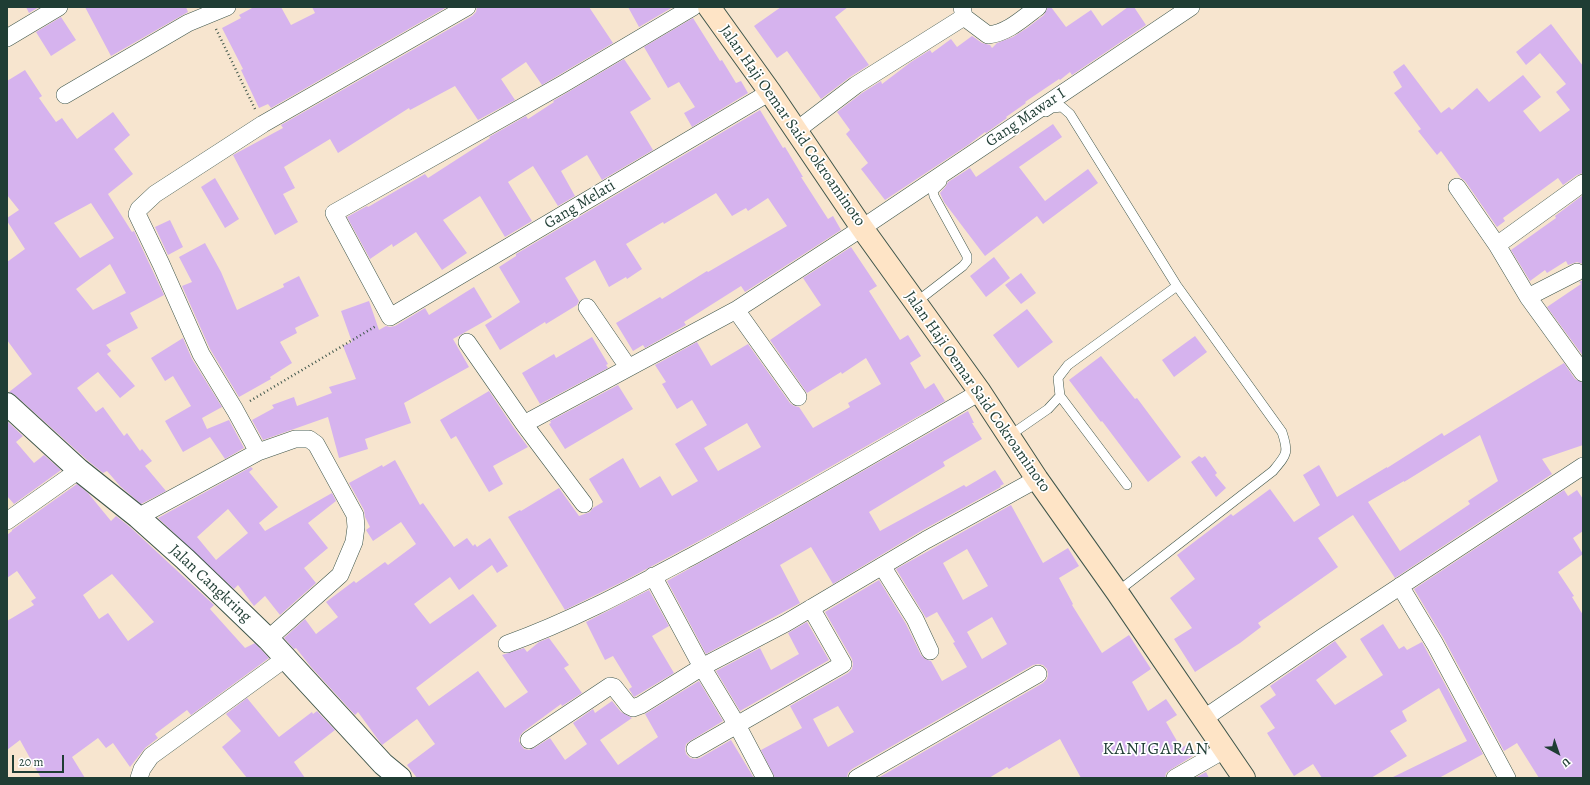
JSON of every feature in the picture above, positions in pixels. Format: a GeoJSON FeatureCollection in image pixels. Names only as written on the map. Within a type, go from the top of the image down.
{"type":"FeatureCollection","features":[{"type":"Feature","properties":{"kind":"main road","name":"Jalan Haji Oemar Said Cokroaminoto"},"geometry":{"type":"LineString","coordinates":[[709,7],[797,130],[862,228],[980,392],[1037,479],[1117,592],[1244,778]]}},
{"type":"Feature","properties":{"kind":"street"},"geometry":{"type":"LineString","coordinates":[[7,38],[59,7]]}},
{"type":"Feature","properties":{"kind":"street"},"geometry":{"type":"LineString","coordinates":[[65,95],[207,11],[227,7]]}},
{"type":"Feature","properties":{"kind":"street"},"geometry":{"type":"LineString","coordinates":[[258,452],[235,410],[201,354],[137,214],[139,209],[155,194],[264,124],[467,7]]}},
{"type":"Feature","properties":{"kind":"street"},"geometry":{"type":"LineString","coordinates":[[390,317],[334,213],[563,84],[693,7]]}},
{"type":"Feature","properties":{"kind":"street"},"geometry":{"type":"LineString","coordinates":[[797,130],[856,85],[963,12],[988,35],[998,34],[1006,30],[1038,7]]}},
{"type":"Feature","properties":{"kind":"street","name":"Gang Mawar I"},"geometry":{"type":"LineString","coordinates":[[524,424],[736,310],[862,228],[1191,7]]}},
{"type":"Feature","properties":{"kind":"street","name":"Gang Melati"},"geometry":{"type":"LineString","coordinates":[[390,317],[770,92]]}},
{"type":"Feature","properties":{"kind":"street"},"geometry":{"type":"LineString","coordinates":[[1497,245],[1583,183]]}},
{"type":"Feature","properties":{"kind":"street"},"geometry":{"type":"LineString","coordinates":[[1456,187],[1497,245],[1528,296],[1583,373]]}},
{"type":"Feature","properties":{"kind":"street"},"geometry":{"type":"LineString","coordinates":[[1528,296],[1577,272]]}},
{"type":"Feature","properties":{"kind":"street"},"geometry":{"type":"LineString","coordinates":[[587,306],[628,367]]}},
{"type":"Feature","properties":{"kind":"street"},"geometry":{"type":"LineString","coordinates":[[736,310],[798,397]]}},
{"type":"Feature","properties":{"kind":"street"},"geometry":{"type":"LineString","coordinates":[[467,342],[524,424],[584,504]]}},
{"type":"Feature","properties":{"kind":"street"},"geometry":{"type":"LineString","coordinates":[[507,644],[581,614],[653,576],[769,514],[980,392]]}},
{"type":"Feature","properties":{"kind":"street","name":"Jalan Cangkring"},"geometry":{"type":"LineString","coordinates":[[7,404],[79,470],[138,517],[185,559],[268,639],[383,764],[400,778]]}},
{"type":"Feature","properties":{"kind":"street"},"geometry":{"type":"LineString","coordinates":[[138,517],[258,452],[294,439],[309,439],[316,444],[354,515],[356,528],[354,542],[340,575],[268,639]]}},
{"type":"Feature","properties":{"kind":"street"},"geometry":{"type":"LineString","coordinates":[[1203,719],[1400,586],[1583,466]]}},
{"type":"Feature","properties":{"kind":"street"},"geometry":{"type":"LineString","coordinates":[[7,521],[79,470]]}},
{"type":"Feature","properties":{"kind":"street"},"geometry":{"type":"LineString","coordinates":[[529,740],[610,686],[614,687],[629,706],[633,708],[641,705],[702,667],[811,608],[882,566],[1037,479]]}},
{"type":"Feature","properties":{"kind":"street"},"geometry":{"type":"LineString","coordinates":[[882,566],[915,618],[930,651]]}},
{"type":"Feature","properties":{"kind":"street"},"geometry":{"type":"LineString","coordinates":[[653,576],[702,667],[737,725],[765,778]]}},
{"type":"Feature","properties":{"kind":"street"},"geometry":{"type":"LineString","coordinates":[[1400,586],[1435,644],[1507,778]]}},
{"type":"Feature","properties":{"kind":"street"},"geometry":{"type":"LineString","coordinates":[[695,749],[843,664],[811,608]]}},
{"type":"Feature","properties":{"kind":"street"},"geometry":{"type":"LineString","coordinates":[[139,778],[142,769],[151,756],[286,658]]}},
{"type":"Feature","properties":{"kind":"street"},"geometry":{"type":"LineString","coordinates":[[856,778],[1038,674]]}},
{"type":"Feature","properties":{"kind":"street"},"geometry":{"type":"LineString","coordinates":[[1175,778],[1224,750]]}},
{"type":"Feature","properties":{"kind":"lane"},"geometry":{"type":"LineString","coordinates":[[915,303],[963,266],[967,261],[967,256],[934,196],[933,190],[936,186],[1052,108],[1062,107],[1070,114],[1177,286],[1282,432],[1287,446],[1285,457],[1273,470],[1117,592]]}},
{"type":"Feature","properties":{"kind":"lane"},"geometry":{"type":"LineString","coordinates":[[1127,484],[1060,396],[1058,378],[1068,365],[1177,286]]}},
{"type":"Feature","properties":{"kind":"lane"},"geometry":{"type":"LineString","coordinates":[[1009,436],[1048,409],[1060,396]]}},
{"type":"Feature","properties":{"kind":"path"},"geometry":{"type":"LineString","coordinates":[[207,11],[264,124]]}},
{"type":"Feature","properties":{"kind":"path"},"geometry":{"type":"LineString","coordinates":[[235,410],[390,317]]}},
{"type":"Feature","properties":{"kind":"building"},"geometry":{"type":"Polygon","coordinates":[[[26,7],[39,7],[29,13],[26,7]]]}},
{"type":"Feature","properties":{"kind":"building"},"geometry":{"type":"Polygon","coordinates":[[[85,7],[186,7],[188,12],[111,56],[85,7]]]}},
{"type":"Feature","properties":{"kind":"building"},"geometry":{"type":"Polygon","coordinates":[[[254,7],[281,7],[291,25],[315,13],[312,7],[447,7],[271,108],[268,104],[259,108],[241,70],[243,69],[222,28],[241,18],[239,15],[254,7]]]}},
{"type":"Feature","properties":{"kind":"building"},"geometry":{"type":"Polygon","coordinates":[[[477,7],[589,7],[613,43],[542,85],[526,62],[501,79],[515,100],[478,120],[455,86],[410,110],[409,108],[338,153],[330,139],[284,167],[295,188],[283,194],[298,222],[275,235],[233,155],[283,128],[281,125],[472,16],[476,12],[477,7]]]}},
{"type":"Feature","properties":{"kind":"building"},"geometry":{"type":"Polygon","coordinates":[[[628,7],[673,7],[639,27],[628,7]]]}},
{"type":"Feature","properties":{"kind":"building"},"geometry":{"type":"Polygon","coordinates":[[[781,7],[848,7],[835,17],[869,65],[821,99],[787,51],[777,58],[754,26],[781,7]]]}},
{"type":"Feature","properties":{"kind":"building"},"geometry":{"type":"Polygon","coordinates":[[[1048,7],[1051,7],[1066,27],[1091,10],[1102,26],[1128,7],[1134,7],[1146,25],[1072,75],[1070,72],[1060,80],[1059,79],[1025,102],[1026,103],[986,133],[985,132],[885,200],[861,169],[868,163],[846,134],[850,130],[837,112],[862,93],[881,81],[882,84],[911,62],[930,50],[932,53],[951,39],[957,47],[972,36],[982,43],[990,45],[992,48],[997,43],[1013,37],[1027,28],[1044,15],[1048,7]]]}},
{"type":"Feature","properties":{"kind":"building"},"geometry":{"type":"Polygon","coordinates":[[[61,17],[76,40],[51,56],[36,32],[61,17]]]}},
{"type":"Feature","properties":{"kind":"building"},"geometry":{"type":"Polygon","coordinates":[[[693,18],[720,61],[722,60],[736,83],[741,81],[748,93],[692,127],[684,113],[695,107],[679,82],[668,88],[644,47],[693,18]]]}},
{"type":"Feature","properties":{"kind":"building"},"geometry":{"type":"Polygon","coordinates":[[[1551,24],[1583,66],[1583,173],[1577,175],[1563,185],[1558,178],[1503,218],[1505,221],[1497,227],[1465,181],[1461,178],[1441,151],[1437,155],[1418,131],[1421,129],[1394,93],[1402,87],[1393,72],[1404,64],[1441,113],[1449,107],[1452,110],[1477,88],[1489,102],[1523,75],[1541,97],[1523,111],[1540,132],[1570,110],[1556,92],[1566,84],[1540,53],[1526,65],[1516,52],[1551,24]]]}},
{"type":"Feature","properties":{"kind":"building"},"geometry":{"type":"Polygon","coordinates":[[[624,59],[651,99],[630,112],[653,150],[602,180],[587,155],[561,171],[575,196],[558,206],[533,166],[508,182],[532,221],[505,237],[480,196],[443,220],[467,253],[442,270],[416,232],[393,247],[392,244],[370,259],[347,217],[367,206],[368,207],[425,174],[428,178],[490,138],[489,137],[526,116],[528,119],[554,102],[553,101],[624,59]]]}},
{"type":"Feature","properties":{"kind":"building"},"geometry":{"type":"Polygon","coordinates":[[[25,70],[42,96],[39,98],[56,122],[62,118],[77,139],[113,112],[130,135],[114,149],[133,174],[108,194],[132,232],[134,231],[164,295],[130,313],[138,328],[106,345],[111,351],[107,354],[135,386],[120,398],[98,372],[77,388],[96,412],[103,407],[124,436],[127,433],[140,451],[142,449],[152,461],[145,466],[166,491],[141,504],[120,486],[107,471],[103,473],[15,395],[9,392],[32,374],[7,340],[7,262],[25,249],[7,221],[7,218],[19,210],[7,195],[7,81],[25,70]],[[91,203],[54,223],[80,258],[114,238],[91,203]],[[110,264],[76,289],[93,310],[126,293],[110,264]]]}},
{"type":"Feature","properties":{"kind":"building"},"geometry":{"type":"Polygon","coordinates":[[[760,110],[783,148],[785,147],[803,177],[801,177],[828,219],[833,216],[841,230],[745,292],[741,286],[684,322],[686,325],[645,348],[643,345],[633,351],[616,323],[660,297],[662,299],[707,271],[708,272],[787,226],[768,198],[748,211],[746,208],[732,216],[716,193],[664,224],[663,222],[626,244],[642,269],[627,279],[626,277],[609,287],[595,260],[565,278],[579,301],[577,305],[546,324],[545,322],[500,350],[485,325],[520,302],[499,267],[516,256],[516,254],[760,110]]]}},
{"type":"Feature","properties":{"kind":"building"},"geometry":{"type":"Polygon","coordinates":[[[1053,124],[1062,137],[1019,167],[1045,201],[1088,169],[1098,183],[1043,224],[1037,216],[985,256],[944,202],[940,193],[948,182],[970,168],[976,177],[1053,124]]]}},
{"type":"Feature","properties":{"kind":"building"},"geometry":{"type":"Polygon","coordinates":[[[215,178],[239,219],[225,228],[201,187],[215,178]]]}},
{"type":"Feature","properties":{"kind":"building"},"geometry":{"type":"Polygon","coordinates":[[[1583,195],[1583,264],[1577,262],[1568,265],[1566,261],[1547,273],[1545,270],[1530,281],[1511,250],[1556,218],[1555,216],[1583,195]]]}},
{"type":"Feature","properties":{"kind":"building"},"geometry":{"type":"Polygon","coordinates":[[[170,220],[183,247],[168,255],[155,227],[170,220]]]}},
{"type":"Feature","properties":{"kind":"building"},"geometry":{"type":"Polygon","coordinates":[[[205,243],[221,272],[237,310],[284,287],[283,284],[299,276],[319,316],[295,328],[297,333],[280,342],[292,363],[270,377],[271,379],[239,397],[210,349],[182,286],[192,282],[179,257],[205,243]]]}},
{"type":"Feature","properties":{"kind":"building"},"geometry":{"type":"Polygon","coordinates":[[[851,247],[877,286],[869,291],[900,340],[908,335],[921,356],[910,363],[925,389],[934,383],[945,401],[727,526],[622,582],[565,610],[508,517],[520,510],[521,511],[559,488],[579,516],[590,512],[593,508],[603,502],[589,479],[623,458],[640,488],[660,476],[672,496],[698,481],[675,444],[707,425],[692,400],[677,409],[662,384],[666,382],[655,365],[697,342],[711,366],[748,344],[790,403],[799,407],[813,428],[850,407],[848,403],[881,384],[866,358],[842,374],[841,372],[807,393],[770,340],[821,305],[803,278],[851,247]],[[747,423],[704,448],[718,471],[761,447],[747,423]]]}},
{"type":"Feature","properties":{"kind":"building"},"geometry":{"type":"Polygon","coordinates":[[[994,257],[1010,278],[986,297],[970,276],[994,257]]]}},
{"type":"Feature","properties":{"kind":"building"},"geometry":{"type":"Polygon","coordinates":[[[1021,273],[1036,293],[1021,304],[1005,285],[1021,273]]]}},
{"type":"Feature","properties":{"kind":"building"},"geometry":{"type":"Polygon","coordinates":[[[1583,280],[1583,356],[1547,307],[1581,284],[1579,282],[1583,280]]]}},
{"type":"Feature","properties":{"kind":"building"},"geometry":{"type":"Polygon","coordinates":[[[474,287],[492,317],[453,339],[469,367],[404,403],[411,423],[365,439],[368,449],[339,458],[328,417],[263,440],[252,420],[274,408],[272,405],[294,397],[297,406],[332,393],[329,387],[356,379],[343,346],[352,342],[341,311],[369,301],[379,330],[386,326],[395,326],[425,308],[429,315],[474,287]]]}},
{"type":"Feature","properties":{"kind":"building"},"geometry":{"type":"Polygon","coordinates":[[[1027,309],[1053,342],[1018,368],[993,335],[1027,309]]]}},
{"type":"Feature","properties":{"kind":"building"},"geometry":{"type":"Polygon","coordinates":[[[1195,336],[1207,352],[1174,377],[1162,360],[1195,336]]]}},
{"type":"Feature","properties":{"kind":"building"},"geometry":{"type":"Polygon","coordinates":[[[592,337],[608,364],[606,365],[608,368],[540,404],[522,373],[554,354],[556,358],[592,337]]]}},
{"type":"Feature","properties":{"kind":"building"},"geometry":{"type":"Polygon","coordinates":[[[183,338],[192,359],[222,407],[202,418],[207,429],[229,420],[244,448],[225,459],[210,437],[183,452],[165,421],[191,406],[173,376],[165,381],[151,358],[183,338]]]}},
{"type":"Feature","properties":{"kind":"building"},"geometry":{"type":"Polygon","coordinates":[[[1101,356],[1135,399],[1137,398],[1181,457],[1148,482],[1069,380],[1101,356]]]}},
{"type":"Feature","properties":{"kind":"building"},"geometry":{"type":"Polygon","coordinates":[[[1564,363],[1575,379],[1583,383],[1583,445],[1542,459],[1552,474],[1395,578],[1353,515],[1318,538],[1338,567],[1258,623],[1261,627],[1240,643],[1195,672],[1174,639],[1192,628],[1170,598],[1195,579],[1177,555],[1231,514],[1233,516],[1270,489],[1294,522],[1320,505],[1303,475],[1319,465],[1337,497],[1387,468],[1442,433],[1444,436],[1564,363]],[[1480,435],[1404,482],[1368,502],[1400,551],[1470,504],[1468,501],[1498,481],[1480,435]]]}},
{"type":"Feature","properties":{"kind":"building"},"geometry":{"type":"Polygon","coordinates":[[[618,385],[633,409],[565,449],[549,424],[551,423],[550,421],[618,385]]]}},
{"type":"Feature","properties":{"kind":"building"},"geometry":{"type":"Polygon","coordinates":[[[489,391],[528,447],[493,466],[503,484],[489,492],[456,436],[451,439],[440,420],[489,391]]]}},
{"type":"Feature","properties":{"kind":"building"},"geometry":{"type":"Polygon","coordinates":[[[968,411],[974,423],[972,423],[982,439],[943,462],[945,466],[869,512],[880,531],[964,485],[966,487],[995,470],[1004,484],[1000,486],[1001,487],[921,531],[833,584],[811,547],[780,565],[800,603],[706,654],[667,581],[968,411]]]}},
{"type":"Feature","properties":{"kind":"building"},"geometry":{"type":"Polygon","coordinates":[[[7,421],[23,436],[16,442],[34,463],[44,455],[61,470],[14,504],[7,496],[7,421]]]}},
{"type":"Feature","properties":{"kind":"building"},"geometry":{"type":"Polygon","coordinates":[[[1199,456],[1202,458],[1205,456],[1217,473],[1215,475],[1226,488],[1216,497],[1191,462],[1199,456]]]}},
{"type":"Feature","properties":{"kind":"building"},"geometry":{"type":"Polygon","coordinates":[[[395,460],[420,505],[423,503],[454,547],[467,538],[473,546],[475,544],[477,547],[490,538],[508,566],[497,573],[492,565],[459,590],[450,577],[414,604],[430,624],[473,594],[497,626],[416,688],[429,706],[478,671],[505,708],[528,692],[502,655],[524,648],[527,652],[539,642],[549,638],[569,665],[564,668],[582,693],[562,706],[561,704],[523,732],[519,741],[524,749],[529,750],[534,748],[550,738],[565,760],[587,744],[573,723],[593,709],[595,713],[612,701],[621,712],[632,718],[600,740],[618,765],[658,737],[645,714],[699,681],[723,721],[686,744],[686,754],[690,758],[700,758],[731,740],[754,778],[417,778],[407,765],[435,744],[417,719],[382,745],[358,712],[355,715],[311,667],[296,648],[294,649],[284,638],[305,619],[316,634],[338,617],[326,602],[354,581],[356,583],[385,562],[388,565],[416,544],[401,522],[373,541],[366,530],[370,527],[365,517],[364,510],[349,483],[382,465],[383,467],[395,460]]]}},
{"type":"Feature","properties":{"kind":"building"},"geometry":{"type":"Polygon","coordinates":[[[251,467],[253,469],[249,472],[278,507],[259,523],[265,531],[332,493],[336,501],[308,523],[328,548],[304,568],[316,583],[280,615],[265,596],[254,606],[238,585],[234,589],[158,518],[251,467]],[[228,509],[197,537],[216,560],[248,533],[228,509]]]}},
{"type":"Feature","properties":{"kind":"building"},"geometry":{"type":"Polygon","coordinates":[[[77,484],[88,493],[111,521],[116,516],[130,527],[214,605],[210,609],[245,648],[255,643],[269,658],[191,715],[187,710],[155,734],[158,738],[145,748],[130,767],[113,743],[106,748],[98,738],[72,757],[85,778],[41,778],[20,740],[7,750],[7,621],[34,605],[31,601],[36,598],[17,571],[7,578],[7,535],[77,484]],[[112,574],[83,595],[99,619],[108,613],[128,641],[154,622],[112,574]]]}},
{"type":"Feature","properties":{"kind":"building"},"geometry":{"type":"Polygon","coordinates":[[[1564,490],[1568,496],[1577,490],[1583,499],[1583,531],[1573,538],[1583,554],[1558,572],[1574,596],[1572,597],[1583,615],[1583,778],[1539,778],[1517,743],[1504,751],[1444,639],[1414,589],[1564,490]]]}},
{"type":"Feature","properties":{"kind":"building"},"geometry":{"type":"Polygon","coordinates":[[[1011,505],[1043,563],[1068,548],[1079,566],[1059,578],[1073,604],[1072,605],[1102,653],[1129,635],[1151,669],[1132,682],[1148,711],[1166,699],[1177,715],[1166,722],[1181,748],[1190,743],[1196,754],[1166,773],[1165,778],[1081,778],[1060,739],[1009,769],[1007,767],[989,778],[878,778],[1043,683],[1047,679],[1047,669],[1043,665],[1038,664],[1033,665],[852,769],[848,773],[847,778],[775,778],[761,750],[802,728],[790,706],[848,673],[852,669],[852,659],[825,612],[879,580],[906,624],[921,655],[925,659],[931,661],[942,681],[967,667],[953,643],[955,642],[937,612],[926,618],[896,569],[1011,505]],[[967,549],[943,563],[963,600],[988,586],[967,549]],[[992,617],[967,632],[982,659],[1007,644],[992,617]],[[838,706],[813,719],[828,747],[854,732],[838,706]]]}},
{"type":"Feature","properties":{"kind":"building"},"geometry":{"type":"Polygon","coordinates":[[[649,590],[669,626],[652,636],[674,673],[634,697],[629,689],[632,687],[613,656],[605,660],[586,622],[649,590]]]}},
{"type":"Feature","properties":{"kind":"building"},"geometry":{"type":"Polygon","coordinates":[[[807,622],[829,660],[740,711],[716,671],[760,648],[771,670],[799,654],[788,633],[807,622]]]}},
{"type":"Feature","properties":{"kind":"building"},"geometry":{"type":"Polygon","coordinates":[[[1383,624],[1399,649],[1404,646],[1407,650],[1422,642],[1483,754],[1439,778],[1391,778],[1467,741],[1439,688],[1402,711],[1407,721],[1390,731],[1407,756],[1371,778],[1322,778],[1313,764],[1294,776],[1267,733],[1275,728],[1260,706],[1276,695],[1270,686],[1335,641],[1347,657],[1316,680],[1335,705],[1383,675],[1360,639],[1383,624]]]}},
{"type":"Feature","properties":{"kind":"building"},"geometry":{"type":"Polygon","coordinates":[[[247,698],[279,737],[312,712],[313,714],[317,711],[335,730],[294,762],[305,778],[247,778],[222,747],[241,731],[226,714],[247,698]]]}},
{"type":"Feature","properties":{"kind":"building"},"geometry":{"type":"Polygon","coordinates":[[[1206,772],[1209,778],[1195,778],[1206,772]]]}},
{"type":"Feature","properties":{"kind":"district","name":"KANIGARAN"},"geometry":{"type":"Point","coordinates":[1156,750]}}]}
